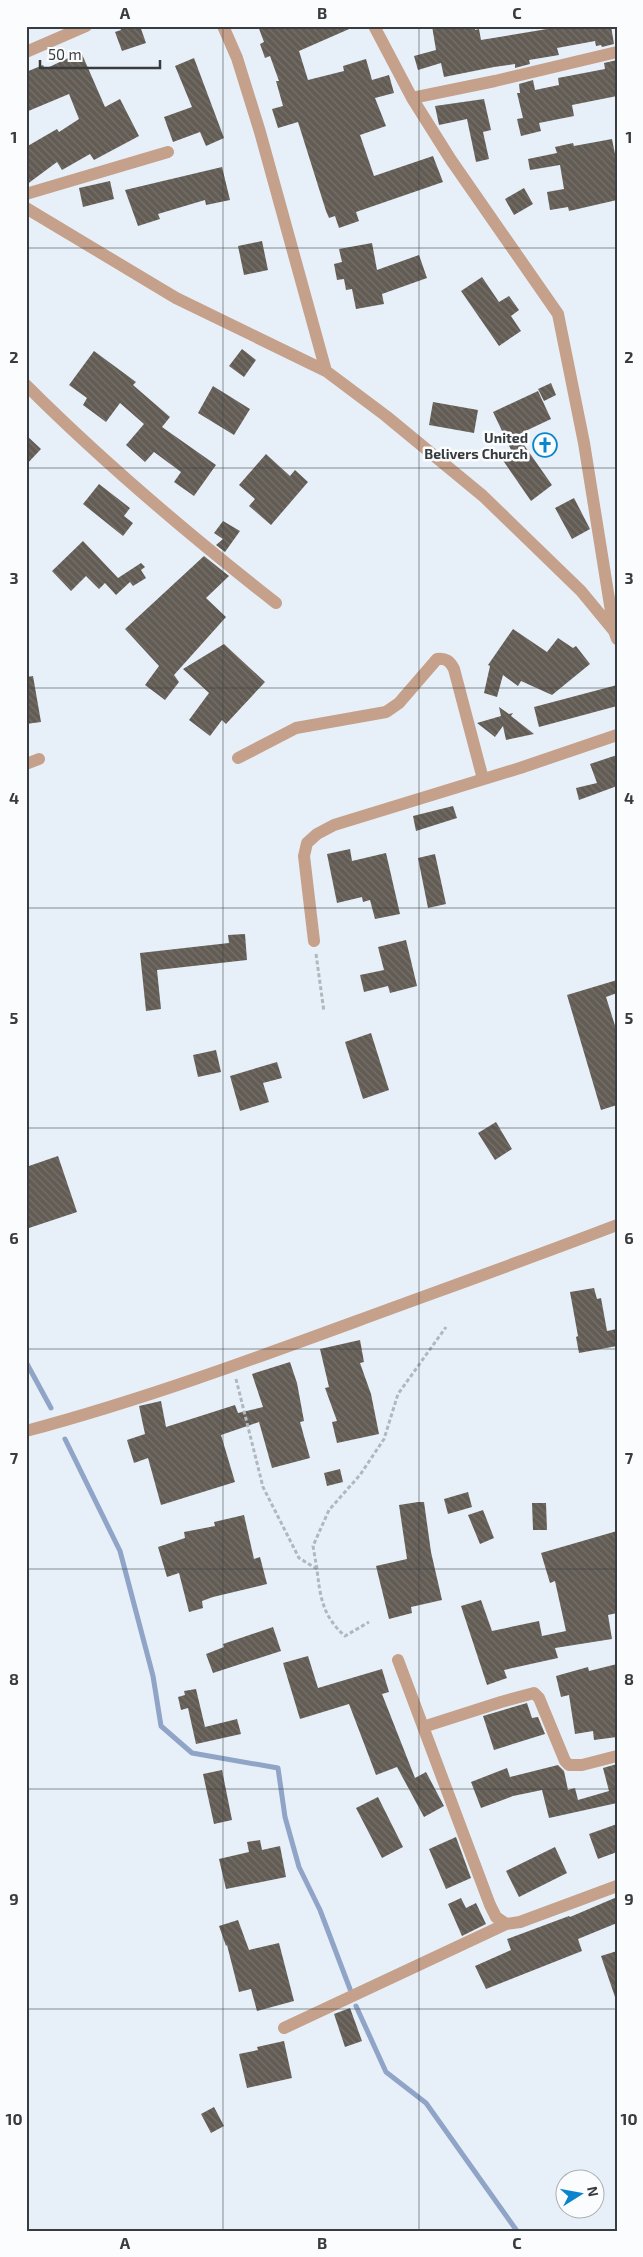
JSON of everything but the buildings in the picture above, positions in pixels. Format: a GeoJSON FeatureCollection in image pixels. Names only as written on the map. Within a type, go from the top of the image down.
{"type":"FeatureCollection","features":[{"type":"Feature","properties":{"kind":"street"},"geometry":{"type":"LineString","coordinates":[[26,52],[86,26]]}},
{"type":"Feature","properties":{"kind":"street"},"geometry":{"type":"LineString","coordinates":[[223,26],[237,58],[260,132],[326,371]]}},
{"type":"Feature","properties":{"kind":"street"},"geometry":{"type":"LineString","coordinates":[[374,26],[412,98],[451,160],[558,314],[584,443],[616,635]]}},
{"type":"Feature","properties":{"kind":"street"},"geometry":{"type":"LineString","coordinates":[[412,98],[495,81],[617,52]]}},
{"type":"Feature","properties":{"kind":"street"},"geometry":{"type":"LineString","coordinates":[[26,194],[168,152]]}},
{"type":"Feature","properties":{"kind":"street"},"geometry":{"type":"LineString","coordinates":[[26,208],[176,298],[326,371],[386,416],[483,496],[581,591],[616,635]]}},
{"type":"Feature","properties":{"kind":"street"},"geometry":{"type":"LineString","coordinates":[[26,385],[83,442],[172,520],[276,603]]}},
{"type":"Feature","properties":{"kind":"street"},"geometry":{"type":"LineString","coordinates":[[238,758],[281,734],[296,728],[386,712],[399,703],[437,659],[444,658],[450,662],[454,669],[483,779]]}},
{"type":"Feature","properties":{"kind":"street"},"geometry":{"type":"LineString","coordinates":[[314,941],[304,856],[307,843],[317,834],[358,816],[483,779],[617,735]]}},
{"type":"Feature","properties":{"kind":"street"},"geometry":{"type":"LineString","coordinates":[[26,764],[39,759]]}},
{"type":"Feature","properties":{"kind":"street"},"geometry":{"type":"LineString","coordinates":[[26,1431],[118,1405],[232,1367],[617,1225]]}},
{"type":"Feature","properties":{"kind":"street"},"geometry":{"type":"LineString","coordinates":[[398,1660],[490,1904],[496,1917],[506,1924]]}},
{"type":"Feature","properties":{"kind":"street"},"geometry":{"type":"LineString","coordinates":[[423,1727],[534,1693],[539,1698],[565,1761],[569,1765],[582,1765],[617,1756]]}},
{"type":"Feature","properties":{"kind":"street"},"geometry":{"type":"LineString","coordinates":[[284,2028],[506,1924],[520,1922],[617,1886]]}},
{"type":"Feature","properties":{"kind":"path"},"geometry":{"type":"LineString","coordinates":[[314,941],[324,999],[324,1012]]}},
{"type":"Feature","properties":{"kind":"path"},"geometry":{"type":"LineString","coordinates":[[369,1622],[345,1636],[334,1626],[320,1598],[312,1546],[329,1510],[360,1475],[384,1439],[398,1394],[446,1327]]}},
{"type":"Feature","properties":{"kind":"path"},"geometry":{"type":"LineString","coordinates":[[232,1367],[263,1487],[299,1558],[316,1569]]}},
{"type":"Feature","properties":{"kind":"waterway"},"geometry":{"type":"LineString","coordinates":[[26,1362],[51,1408]]}},
{"type":"Feature","properties":{"kind":"waterway"},"geometry":{"type":"LineString","coordinates":[[65,1439],[120,1551],[153,1676],[161,1726],[192,1753],[278,1768],[285,1817],[299,1867],[320,1910],[350,1989]]}},
{"type":"Feature","properties":{"kind":"waterway"},"geometry":{"type":"LineString","coordinates":[[356,2006],[386,2072],[426,2103],[517,2231]]}},
{"type":"Feature","properties":{"kind":"place","name":"United Belivers Church"},"geometry":{"type":"Point","coordinates":[545,445]}}]}
